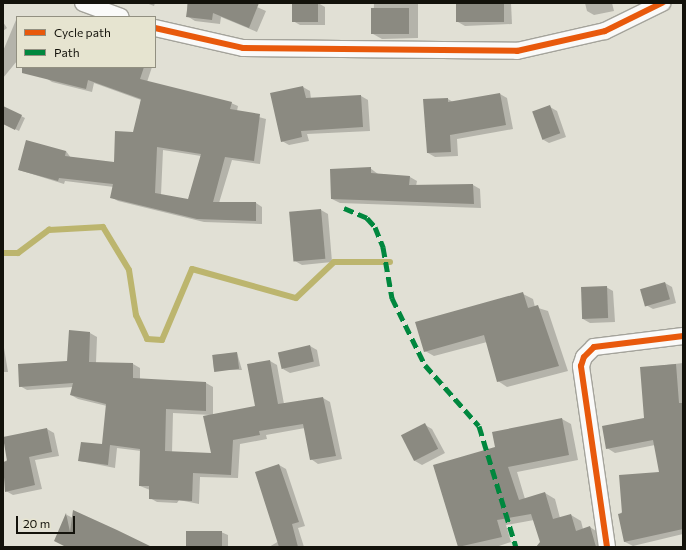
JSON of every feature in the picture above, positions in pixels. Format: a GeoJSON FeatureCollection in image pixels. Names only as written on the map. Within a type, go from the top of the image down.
{"type":"FeatureCollection","features":[{"type":"Feature","properties":{"kind":"street"},"geometry":{"type":"LineString","coordinates":[[83,3],[118,16]]}},
{"type":"Feature","properties":{"kind":"street"},"geometry":{"type":"LineString","coordinates":[[156,28],[243,48],[517,51],[605,31],[662,3]]}},
{"type":"Feature","properties":{"kind":"street"},"geometry":{"type":"LineString","coordinates":[[607,547],[581,366],[584,357],[594,348],[683,336]]}},
{"type":"Feature","properties":{"kind":"building"},"geometry":{"type":"Polygon","coordinates":[[[188,3],[259,3],[249,28],[213,13],[212,20],[186,17],[188,3]]]}},
{"type":"Feature","properties":{"kind":"building"},"geometry":{"type":"Polygon","coordinates":[[[292,3],[318,3],[318,22],[292,22],[292,3]]]}},
{"type":"Feature","properties":{"kind":"building"},"geometry":{"type":"Polygon","coordinates":[[[456,3],[504,3],[504,22],[456,22],[456,3]]]}},
{"type":"Feature","properties":{"kind":"building"},"geometry":{"type":"Polygon","coordinates":[[[371,8],[409,8],[409,34],[371,34],[371,8]]]}},
{"type":"Feature","properties":{"kind":"building"},"geometry":{"type":"Polygon","coordinates":[[[22,68],[144,68],[140,79],[232,102],[230,109],[260,114],[254,161],[225,157],[213,202],[256,202],[256,221],[197,219],[110,198],[113,184],[59,178],[58,181],[18,170],[26,140],[66,151],[65,156],[114,162],[115,131],[133,132],[141,99],[88,80],[86,89],[22,73],[22,68]],[[157,147],[155,193],[188,199],[201,154],[157,147]]]}},
{"type":"Feature","properties":{"kind":"building"},"geometry":{"type":"Polygon","coordinates":[[[303,86],[306,98],[361,95],[363,127],[301,131],[302,137],[281,142],[270,93],[303,86]]]}},
{"type":"Feature","properties":{"kind":"building"},"geometry":{"type":"Polygon","coordinates":[[[500,93],[506,125],[450,135],[451,152],[427,153],[423,99],[448,98],[448,102],[500,93]]]}},
{"type":"Feature","properties":{"kind":"building"},"geometry":{"type":"Polygon","coordinates":[[[550,105],[560,133],[542,140],[532,111],[550,105]]]}},
{"type":"Feature","properties":{"kind":"building"},"geometry":{"type":"Polygon","coordinates":[[[3,106],[22,115],[15,130],[3,124],[3,106]]]}},
{"type":"Feature","properties":{"kind":"building"},"geometry":{"type":"Polygon","coordinates":[[[371,167],[371,173],[410,176],[409,185],[473,184],[474,204],[331,199],[330,169],[371,167]]]}},
{"type":"Feature","properties":{"kind":"building"},"geometry":{"type":"Polygon","coordinates":[[[321,209],[325,259],[293,262],[289,212],[321,209]]]}},
{"type":"Feature","properties":{"kind":"building"},"geometry":{"type":"Polygon","coordinates":[[[665,282],[670,299],[645,306],[640,289],[665,282]]]}},
{"type":"Feature","properties":{"kind":"building"},"geometry":{"type":"Polygon","coordinates":[[[607,286],[608,318],[582,319],[581,287],[607,286]]]}},
{"type":"Feature","properties":{"kind":"building"},"geometry":{"type":"Polygon","coordinates":[[[523,292],[528,308],[538,305],[559,366],[497,382],[484,335],[424,352],[415,322],[523,292]]]}},
{"type":"Feature","properties":{"kind":"building"},"geometry":{"type":"Polygon","coordinates":[[[69,330],[90,332],[89,362],[133,363],[133,378],[206,382],[206,411],[166,409],[165,451],[211,453],[203,416],[255,406],[247,364],[270,360],[278,404],[323,397],[336,456],[310,460],[303,424],[259,431],[260,435],[233,440],[231,475],[193,473],[192,501],[149,499],[149,486],[139,486],[140,449],[110,445],[108,465],[78,461],[81,442],[102,444],[106,404],[70,395],[73,383],[19,387],[18,364],[67,361],[69,330]]]}},
{"type":"Feature","properties":{"kind":"building"},"geometry":{"type":"Polygon","coordinates":[[[310,345],[314,362],[282,369],[278,352],[310,345]]]}},
{"type":"Feature","properties":{"kind":"building"},"geometry":{"type":"Polygon","coordinates":[[[237,352],[239,369],[214,372],[212,355],[237,352]]]}},
{"type":"Feature","properties":{"kind":"building"},"geometry":{"type":"Polygon","coordinates":[[[676,364],[679,403],[683,403],[683,529],[624,542],[618,514],[622,513],[619,475],[659,472],[653,440],[606,449],[602,426],[644,418],[640,367],[676,364]]]}},
{"type":"Feature","properties":{"kind":"building"},"geometry":{"type":"Polygon","coordinates":[[[562,418],[569,455],[508,467],[519,500],[545,492],[553,519],[571,514],[576,531],[590,526],[596,547],[536,547],[540,542],[531,514],[497,520],[502,537],[458,547],[433,465],[495,447],[492,432],[562,418]]]}},
{"type":"Feature","properties":{"kind":"building"},"geometry":{"type":"Polygon","coordinates":[[[425,423],[438,449],[414,461],[401,435],[425,423]]]}},
{"type":"Feature","properties":{"kind":"building"},"geometry":{"type":"Polygon","coordinates":[[[47,428],[52,452],[29,457],[35,485],[5,492],[3,462],[7,461],[3,437],[47,428]]]}},
{"type":"Feature","properties":{"kind":"building"},"geometry":{"type":"Polygon","coordinates":[[[279,464],[299,522],[292,524],[298,547],[279,547],[255,472],[279,464]]]}},
{"type":"Feature","properties":{"kind":"building"},"geometry":{"type":"Polygon","coordinates":[[[73,510],[152,547],[66,547],[54,541],[66,513],[70,532],[73,510]]]}},
{"type":"Feature","properties":{"kind":"building"},"geometry":{"type":"Polygon","coordinates":[[[186,531],[222,531],[222,547],[186,547],[186,531]]]}},
{"type":"Feature","properties":{"kind":"waterway"},"geometry":{"type":"LineString","coordinates":[[3,253],[18,253],[49,230],[103,227],[129,270],[136,315],[147,339],[162,340],[192,269],[296,298],[334,262],[390,262]]}},
{"type":"Feature","properties":{"kind":"marked path"},"geometry":{"type":"LineString","coordinates":[[344,208],[367,218],[375,227],[383,247],[392,298],[425,365],[479,426],[516,547]]}},
{"type":"Feature","properties":{"kind":"cycle path"},"geometry":{"type":"LineString","coordinates":[[156,28],[243,48],[517,51],[605,31],[662,3]]}},
{"type":"Feature","properties":{"kind":"cycle path"},"geometry":{"type":"LineString","coordinates":[[607,547],[581,366],[584,357],[594,347],[683,336]]}}]}
